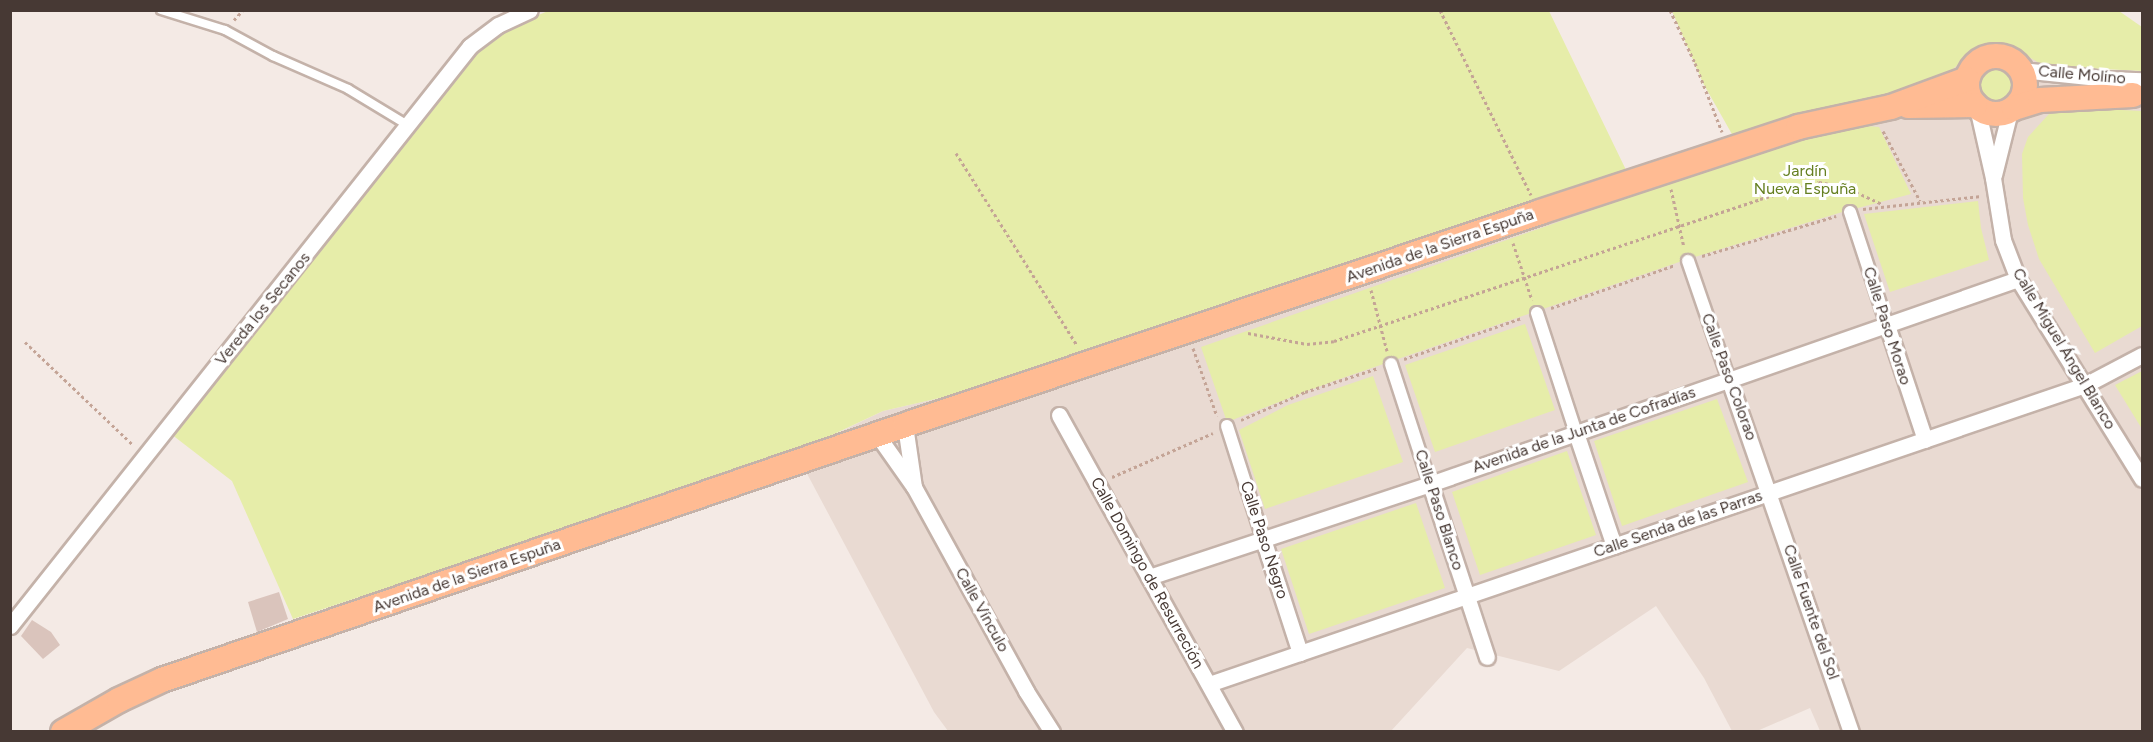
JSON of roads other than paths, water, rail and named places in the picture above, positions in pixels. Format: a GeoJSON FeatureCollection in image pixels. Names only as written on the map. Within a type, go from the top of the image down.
{"type":"FeatureCollection","features":[{"type":"Feature","properties":{"kind":"main road"},"geometry":{"type":"LineString","coordinates":[[1986,57],[2006,57],[2023,75],[2139,90],[2040,100],[1993,114],[1976,106],[1966,88],[1967,78],[1977,62],[1986,57]]}},
{"type":"Feature","properties":{"kind":"main road"},"geometry":{"type":"LineString","coordinates":[[2012,109],[2024,95],[2023,75]]}},
{"type":"Feature","properties":{"kind":"main road","name":"Avenida de la Sierra Espuña"},"geometry":{"type":"LineString","coordinates":[[1886,117],[1967,78]]}},
{"type":"Feature","properties":{"kind":"main road","name":"Avenida de la Sierra Espuña"},"geometry":{"type":"LineString","coordinates":[[63,732],[118,700],[162,680],[993,396],[1798,127],[1976,106]]}},
{"type":"Feature","properties":{"kind":"main road","name":"Avenida de la Sierra Espuña"},"geometry":{"type":"LineString","coordinates":[[878,436],[875,429],[877,424],[899,414],[942,403],[993,396]]}},
{"type":"Feature","properties":{"kind":"street","name":"Vereda los Secanos"},"geometry":{"type":"LineString","coordinates":[[10,626],[409,126],[470,46],[498,25],[530,10]]}},
{"type":"Feature","properties":{"kind":"street","name":"Calle Miguel Ángel Blanco"},"geometry":{"type":"LineString","coordinates":[[1976,106],[1988,195],[2018,279],[2142,479]]}},
{"type":"Feature","properties":{"kind":"street","name":"Calle Miguel Ángel Blanco"},"geometry":{"type":"LineString","coordinates":[[1987,182],[2012,109]]}},
{"type":"Feature","properties":{"kind":"street","name":"Calle Paso Morao"},"geometry":{"type":"LineString","coordinates":[[1850,212],[1925,440]]}},
{"type":"Feature","properties":{"kind":"street","name":"Calle Paso Colorao"},"geometry":{"type":"LineString","coordinates":[[1688,261],[1771,493]]}},
{"type":"Feature","properties":{"kind":"street","name":"Avenida de la Junta de Cofradías"},"geometry":{"type":"LineString","coordinates":[[1149,578],[1430,484],[2018,279]]}},
{"type":"Feature","properties":{"kind":"street"},"geometry":{"type":"LineString","coordinates":[[1537,313],[1614,546]]}},
{"type":"Feature","properties":{"kind":"street","name":"Calle Senda de las Parras"},"geometry":{"type":"LineString","coordinates":[[1209,684],[2085,385],[2142,355]]}},
{"type":"Feature","properties":{"kind":"street","name":"Calle Paso Blanco"},"geometry":{"type":"LineString","coordinates":[[1390,364],[1487,657]]}},
{"type":"Feature","properties":{"kind":"street","name":"Calle Domingo de Resurreción"},"geometry":{"type":"LineString","coordinates":[[1059,415],[1235,732]]}},
{"type":"Feature","properties":{"kind":"street","name":"Calle Vínculo"},"geometry":{"type":"LineString","coordinates":[[905,426],[914,487]]}},
{"type":"Feature","properties":{"kind":"street","name":"Calle Paso Negro"},"geometry":{"type":"LineString","coordinates":[[1224,428],[1300,653]]}},
{"type":"Feature","properties":{"kind":"street","name":"Calle Vínculo"},"geometry":{"type":"LineString","coordinates":[[878,436],[914,487],[1026,691],[1052,732]]}},
{"type":"Feature","properties":{"kind":"street","name":"Calle Fuente del Sol"},"geometry":{"type":"LineString","coordinates":[[1771,493],[1851,732]]}},
{"type":"Feature","properties":{"kind":"lane"},"geometry":{"type":"LineString","coordinates":[[161,10],[225,30],[273,56],[348,89],[409,126]]}},
{"type":"Feature","properties":{"kind":"park label","name":"Jardín Nueva Espuña"},"geometry":{"type":"Point","coordinates":[1805,180]}}]}
